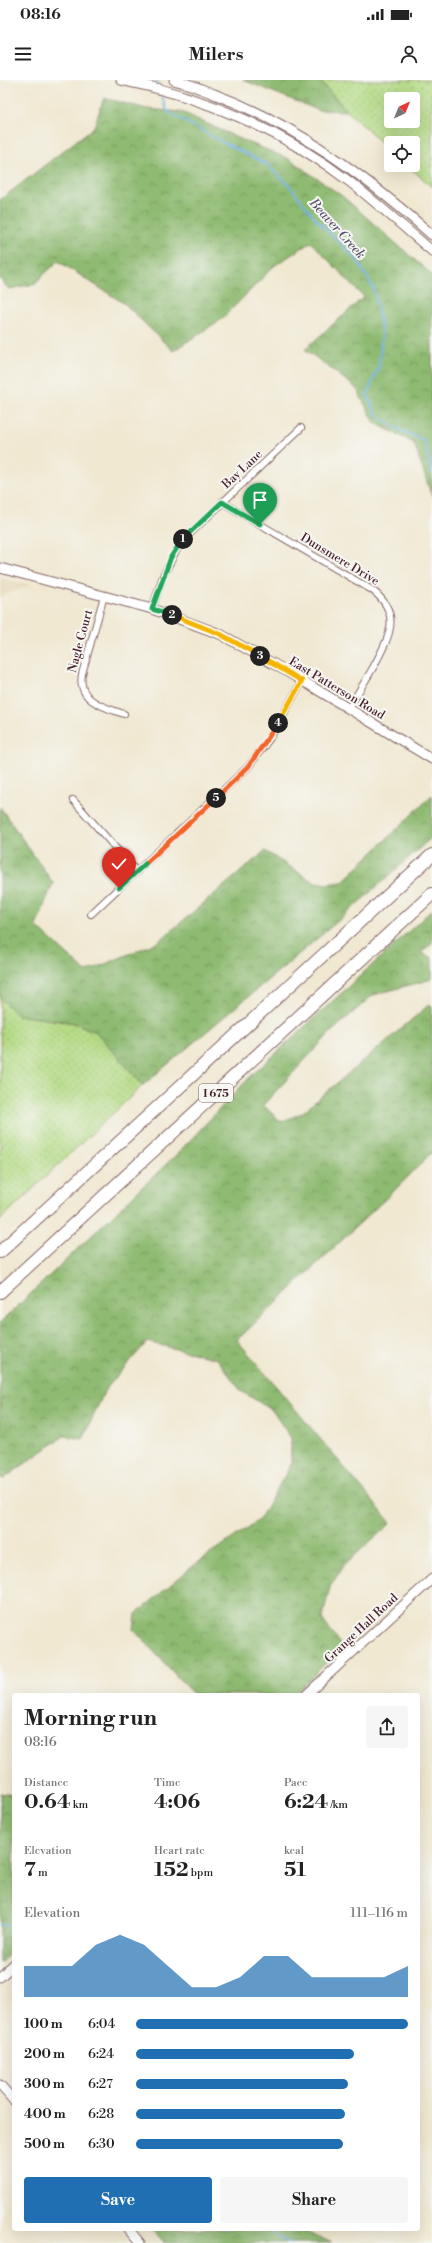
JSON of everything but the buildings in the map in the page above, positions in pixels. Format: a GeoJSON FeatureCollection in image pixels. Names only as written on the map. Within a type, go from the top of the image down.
{"type":"FeatureCollection","features":[{"type":"Feature","properties":{"kind":"highway","name":"I 675"},"geometry":{"type":"LineString","coordinates":[[0,1252],[432,855]]}},
{"type":"Feature","properties":{"kind":"highway","name":"I 675"},"geometry":{"type":"LineString","coordinates":[[0,1292],[432,894]]}},
{"type":"Feature","properties":{"kind":"street"},"geometry":{"type":"LineString","coordinates":[[124,81],[183,96],[235,116],[293,144],[349,181],[432,251]]}},
{"type":"Feature","properties":{"kind":"street"},"geometry":{"type":"LineString","coordinates":[[177,81],[231,100],[285,126],[330,153],[377,187],[432,235]]}},
{"type":"Feature","properties":{"kind":"street","name":"Bay Lane"},"geometry":{"type":"LineString","coordinates":[[152,609],[163,576],[176,549],[186,536],[301,428]]}},
{"type":"Feature","properties":{"kind":"street","name":"Dunsmere Drive"},"geometry":{"type":"LineString","coordinates":[[222,502],[372,590],[384,602],[390,617],[390,634],[349,708]]}},
{"type":"Feature","properties":{"kind":"street","name":"East Patterson Road"},"geometry":{"type":"LineString","coordinates":[[0,568],[152,609],[220,634],[349,708],[432,759]]}},
{"type":"Feature","properties":{"kind":"street","name":"Nagle Court"},"geometry":{"type":"LineString","coordinates":[[104,596],[82,674],[81,685],[85,694],[92,702],[124,714]]}},
{"type":"Feature","properties":{"kind":"street"},"geometry":{"type":"LineString","coordinates":[[91,914],[248,767],[270,738],[302,681]]}},
{"type":"Feature","properties":{"kind":"street"},"geometry":{"type":"LineString","coordinates":[[73,800],[137,872]]}},
{"type":"Feature","properties":{"kind":"street","name":"Grange Hall Road"},"geometry":{"type":"LineString","coordinates":[[308,1693],[432,1579]]}},
{"type":"Feature","properties":{"kind":"street"},"geometry":{"type":"LineString","coordinates":[[0,1977],[12,1966]]}},
{"type":"Feature","properties":{"kind":"street"},"geometry":{"type":"LineString","coordinates":[[0,2085],[12,2099]]}},
{"type":"Feature","properties":{"kind":"street"},"geometry":{"type":"LineString","coordinates":[[130,2231],[140,2243]]}},
{"type":"Feature","properties":{"kind":"shaded area"},"geometry":{"type":"Polygon","coordinates":[[[0,578],[30,585],[0,597],[0,578]]]}},
{"type":"Feature","properties":{"kind":"green space"},"geometry":{"type":"Polygon","coordinates":[[[243,80],[319,80],[347,111],[318,110],[243,80]]]}},
{"type":"Feature","properties":{"kind":"green space"},"geometry":{"type":"Polygon","coordinates":[[[319,80],[432,80],[432,187],[415,172],[420,172],[420,136],[384,136],[384,145],[347,111],[319,80]]]}},
{"type":"Feature","properties":{"kind":"green space"},"geometry":{"type":"Polygon","coordinates":[[[104,98],[147,109],[182,112],[238,138],[289,159],[342,196],[432,275],[432,497],[414,443],[375,423],[356,388],[305,349],[364,297],[311,242],[274,266],[223,318],[173,351],[125,304],[58,261],[34,284],[9,289],[0,280],[0,200],[94,127],[104,98]]]}},
{"type":"Feature","properties":{"kind":"green space"},"geometry":{"type":"Polygon","coordinates":[[[432,795],[432,837],[344,916],[143,1085],[96,1032],[75,1023],[17,1015],[0,998],[0,807],[53,883],[36,926],[86,972],[158,942],[265,851],[312,881],[327,884],[342,882],[432,795]]]}},
{"type":"Feature","properties":{"kind":"green space"},"geometry":{"type":"Polygon","coordinates":[[[432,910],[432,943],[421,953],[432,958],[432,979],[373,995],[331,1032],[263,1105],[281,1122],[302,1113],[430,1004],[432,1006],[432,1152],[400,1185],[237,1340],[391,1523],[344,1565],[330,1587],[322,1619],[342,1647],[296,1693],[192,1693],[134,1630],[136,1614],[193,1566],[259,1520],[291,1465],[291,1438],[272,1410],[241,1391],[217,1359],[147,1342],[105,1390],[83,1439],[64,1436],[3,1479],[0,1477],[0,1323],[177,1154],[249,1078],[432,910]]]}},
{"type":"Feature","properties":{"kind":"green space"},"geometry":{"type":"Polygon","coordinates":[[[0,998],[17,1015],[75,1023],[96,1032],[143,1085],[0,1220],[0,998]]]}},
{"type":"Feature","properties":{"kind":"green space"},"geometry":{"type":"Polygon","coordinates":[[[0,1793],[12,1795],[12,1952],[0,1963],[0,1793]]]}},
{"type":"Feature","properties":{"kind":"green space"},"geometry":{"type":"Polygon","coordinates":[[[153,2231],[303,2231],[332,2243],[164,2243],[153,2231]]]}},
{"type":"Feature","properties":{"kind":"waterway","name":"Beaver Creek"},"geometry":{"type":"LineString","coordinates":[[157,80],[159,86]]}},
{"type":"Feature","properties":{"kind":"waterway","name":"Beaver Creek"},"geometry":{"type":"LineString","coordinates":[[161,93],[167,111],[224,143],[266,164],[288,184],[315,218],[357,260],[374,289],[382,333],[379,366],[367,395],[377,415],[396,428],[424,440],[432,473]]}},
{"type":"Feature","properties":{"kind":"waterway"},"geometry":{"type":"LineString","coordinates":[[0,1925],[12,1926]]}},
{"type":"Feature","properties":{"kind":"waterway"},"geometry":{"type":"LineString","coordinates":[[268,2231],[289,2243]]}},
{"type":"Feature","properties":{"kind":"route"},"geometry":{"type":"LineString","coordinates":[[119,888],[242,774],[270,738],[302,681],[246,647],[220,634],[189,621],[152,609],[163,576],[176,549],[186,536],[222,502],[260,524]]}}]}
